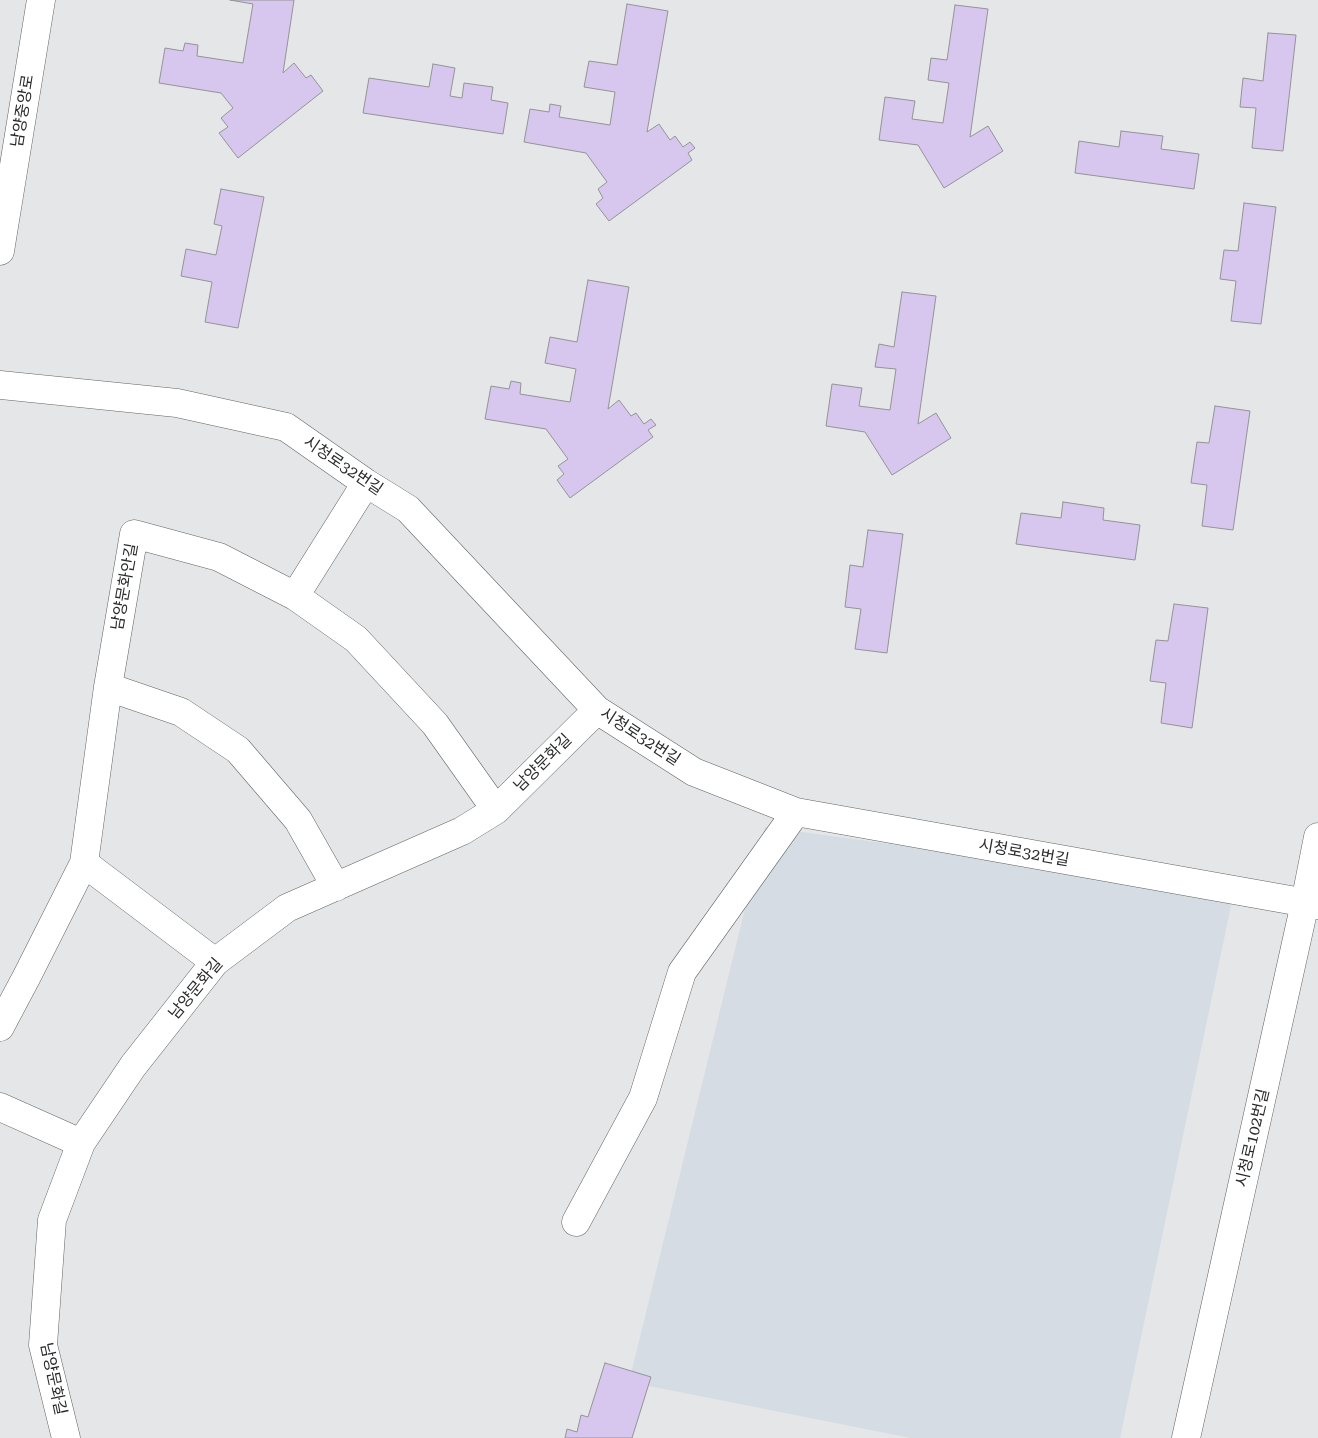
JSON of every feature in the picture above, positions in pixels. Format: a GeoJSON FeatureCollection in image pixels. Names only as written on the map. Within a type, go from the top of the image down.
{"type":"FeatureCollection","features":[{"type":"Feature","properties":{"kind":"street","name":"남양중앙로"},"geometry":{"type":"LineString","coordinates":[[0,251],[41,0]]}},
{"type":"Feature","properties":{"kind":"street","name":"시청로32번길"},"geometry":{"type":"LineString","coordinates":[[0,385],[176,403],[286,427],[366,483],[408,509],[597,710],[694,772],[796,812],[1312,904]]}},
{"type":"Feature","properties":{"kind":"street"},"geometry":{"type":"LineString","coordinates":[[295,596],[366,483]]}},
{"type":"Feature","properties":{"kind":"street","name":"남양문화안길"},"geometry":{"type":"LineString","coordinates":[[0,1027],[84,863],[108,687],[134,534],[219,557],[295,596],[356,639],[435,724],[496,810]]}},
{"type":"Feature","properties":{"kind":"street"},"geometry":{"type":"LineString","coordinates":[[108,687],[181,712],[238,750],[298,820],[336,887]]}},
{"type":"Feature","properties":{"kind":"street","name":"남양문화길"},"geometry":{"type":"LineString","coordinates":[[66,1438],[43,1344],[52,1220],[81,1143],[133,1066],[215,962],[287,908],[462,831],[496,810],[597,710]]}},
{"type":"Feature","properties":{"kind":"street"},"geometry":{"type":"LineString","coordinates":[[576,1222],[643,1098],[682,972],[796,812]]}},
{"type":"Feature","properties":{"kind":"street","name":"시청로102번길"},"geometry":{"type":"LineString","coordinates":[[1186,1438],[1312,904],[1318,837]]}},
{"type":"Feature","properties":{"kind":"street"},"geometry":{"type":"LineString","coordinates":[[84,863],[215,962]]}},
{"type":"Feature","properties":{"kind":"street"},"geometry":{"type":"LineString","coordinates":[[0,1107],[81,1143]]}},
{"type":"Feature","properties":{"kind":"shaded area"},"geometry":{"type":"Polygon","coordinates":[[[765,827],[1234,891],[1120,1438],[911,1438],[629,1382],[765,827]]]}},
{"type":"Feature","properties":{"kind":"building"},"geometry":{"type":"Polygon","coordinates":[[[230,0],[294,0],[283,73],[294,63],[306,78],[311,75],[323,91],[238,158],[219,133],[228,127],[221,118],[233,108],[221,93],[159,83],[165,48],[183,51],[185,43],[198,45],[197,56],[243,63],[253,4],[230,0]]]}},
{"type":"Feature","properties":{"kind":"building"},"geometry":{"type":"Polygon","coordinates":[[[627,4],[668,11],[647,132],[659,124],[670,140],[675,136],[683,147],[690,142],[695,148],[688,153],[692,160],[609,221],[596,204],[603,198],[598,189],[607,182],[586,153],[524,142],[530,109],[549,112],[550,104],[561,106],[559,117],[610,125],[615,92],[584,87],[589,61],[617,65],[627,4]]]}},
{"type":"Feature","properties":{"kind":"building"},"geometry":{"type":"Polygon","coordinates":[[[955,5],[988,9],[970,137],[988,126],[1003,151],[944,188],[918,145],[879,140],[885,97],[915,101],[912,119],[943,123],[949,83],[928,80],[931,58],[947,60],[955,5]]]}},
{"type":"Feature","properties":{"kind":"building"},"geometry":{"type":"Polygon","coordinates":[[[1268,33],[1296,35],[1283,151],[1252,148],[1256,108],[1240,107],[1243,78],[1263,81],[1268,33]]]}},
{"type":"Feature","properties":{"kind":"building"},"geometry":{"type":"Polygon","coordinates":[[[433,64],[455,68],[450,96],[462,98],[464,83],[493,87],[491,100],[508,103],[503,134],[363,113],[369,78],[429,87],[433,64]]]}},
{"type":"Feature","properties":{"kind":"building"},"geometry":{"type":"Polygon","coordinates":[[[1121,131],[1163,136],[1161,149],[1199,154],[1194,189],[1075,173],[1079,141],[1119,147],[1121,131]]]}},
{"type":"Feature","properties":{"kind":"building"},"geometry":{"type":"Polygon","coordinates":[[[221,189],[264,197],[238,328],[205,322],[212,282],[181,276],[186,249],[216,255],[222,226],[214,224],[221,189]]]}},
{"type":"Feature","properties":{"kind":"building"},"geometry":{"type":"Polygon","coordinates":[[[1244,203],[1276,207],[1261,324],[1231,321],[1236,281],[1220,279],[1224,250],[1238,251],[1244,203]]]}},
{"type":"Feature","properties":{"kind":"building"},"geometry":{"type":"Polygon","coordinates":[[[588,280],[629,287],[608,409],[619,400],[631,416],[636,413],[644,424],[651,419],[656,425],[648,430],[653,437],[570,498],[557,480],[564,474],[558,466],[568,459],[546,429],[485,419],[491,386],[509,389],[511,381],[521,383],[520,394],[570,402],[576,369],[545,363],[550,337],[577,342],[588,280]]]}},
{"type":"Feature","properties":{"kind":"building"},"geometry":{"type":"Polygon","coordinates":[[[902,292],[936,296],[918,424],[936,413],[951,438],[892,475],[865,432],[826,426],[832,384],[862,388],[859,406],[890,410],[896,369],[875,367],[879,344],[894,347],[902,292]]]}},
{"type":"Feature","properties":{"kind":"building"},"geometry":{"type":"Polygon","coordinates":[[[1215,406],[1250,411],[1233,530],[1202,526],[1207,485],[1191,483],[1197,442],[1209,443],[1215,406]]]}},
{"type":"Feature","properties":{"kind":"building"},"geometry":{"type":"Polygon","coordinates":[[[1063,502],[1104,508],[1103,520],[1140,525],[1135,560],[1016,544],[1021,513],[1061,518],[1063,502]]]}},
{"type":"Feature","properties":{"kind":"building"},"geometry":{"type":"Polygon","coordinates":[[[868,530],[903,534],[887,653],[855,649],[861,609],[845,607],[850,565],[863,567],[868,530]]]}},
{"type":"Feature","properties":{"kind":"building"},"geometry":{"type":"Polygon","coordinates":[[[1174,604],[1208,608],[1192,728],[1161,723],[1166,683],[1150,681],[1156,640],[1168,641],[1174,604]]]}},
{"type":"Feature","properties":{"kind":"building"},"geometry":{"type":"Polygon","coordinates":[[[605,1363],[651,1377],[632,1438],[565,1438],[567,1429],[577,1432],[581,1415],[588,1417],[605,1363]]]}}]}
